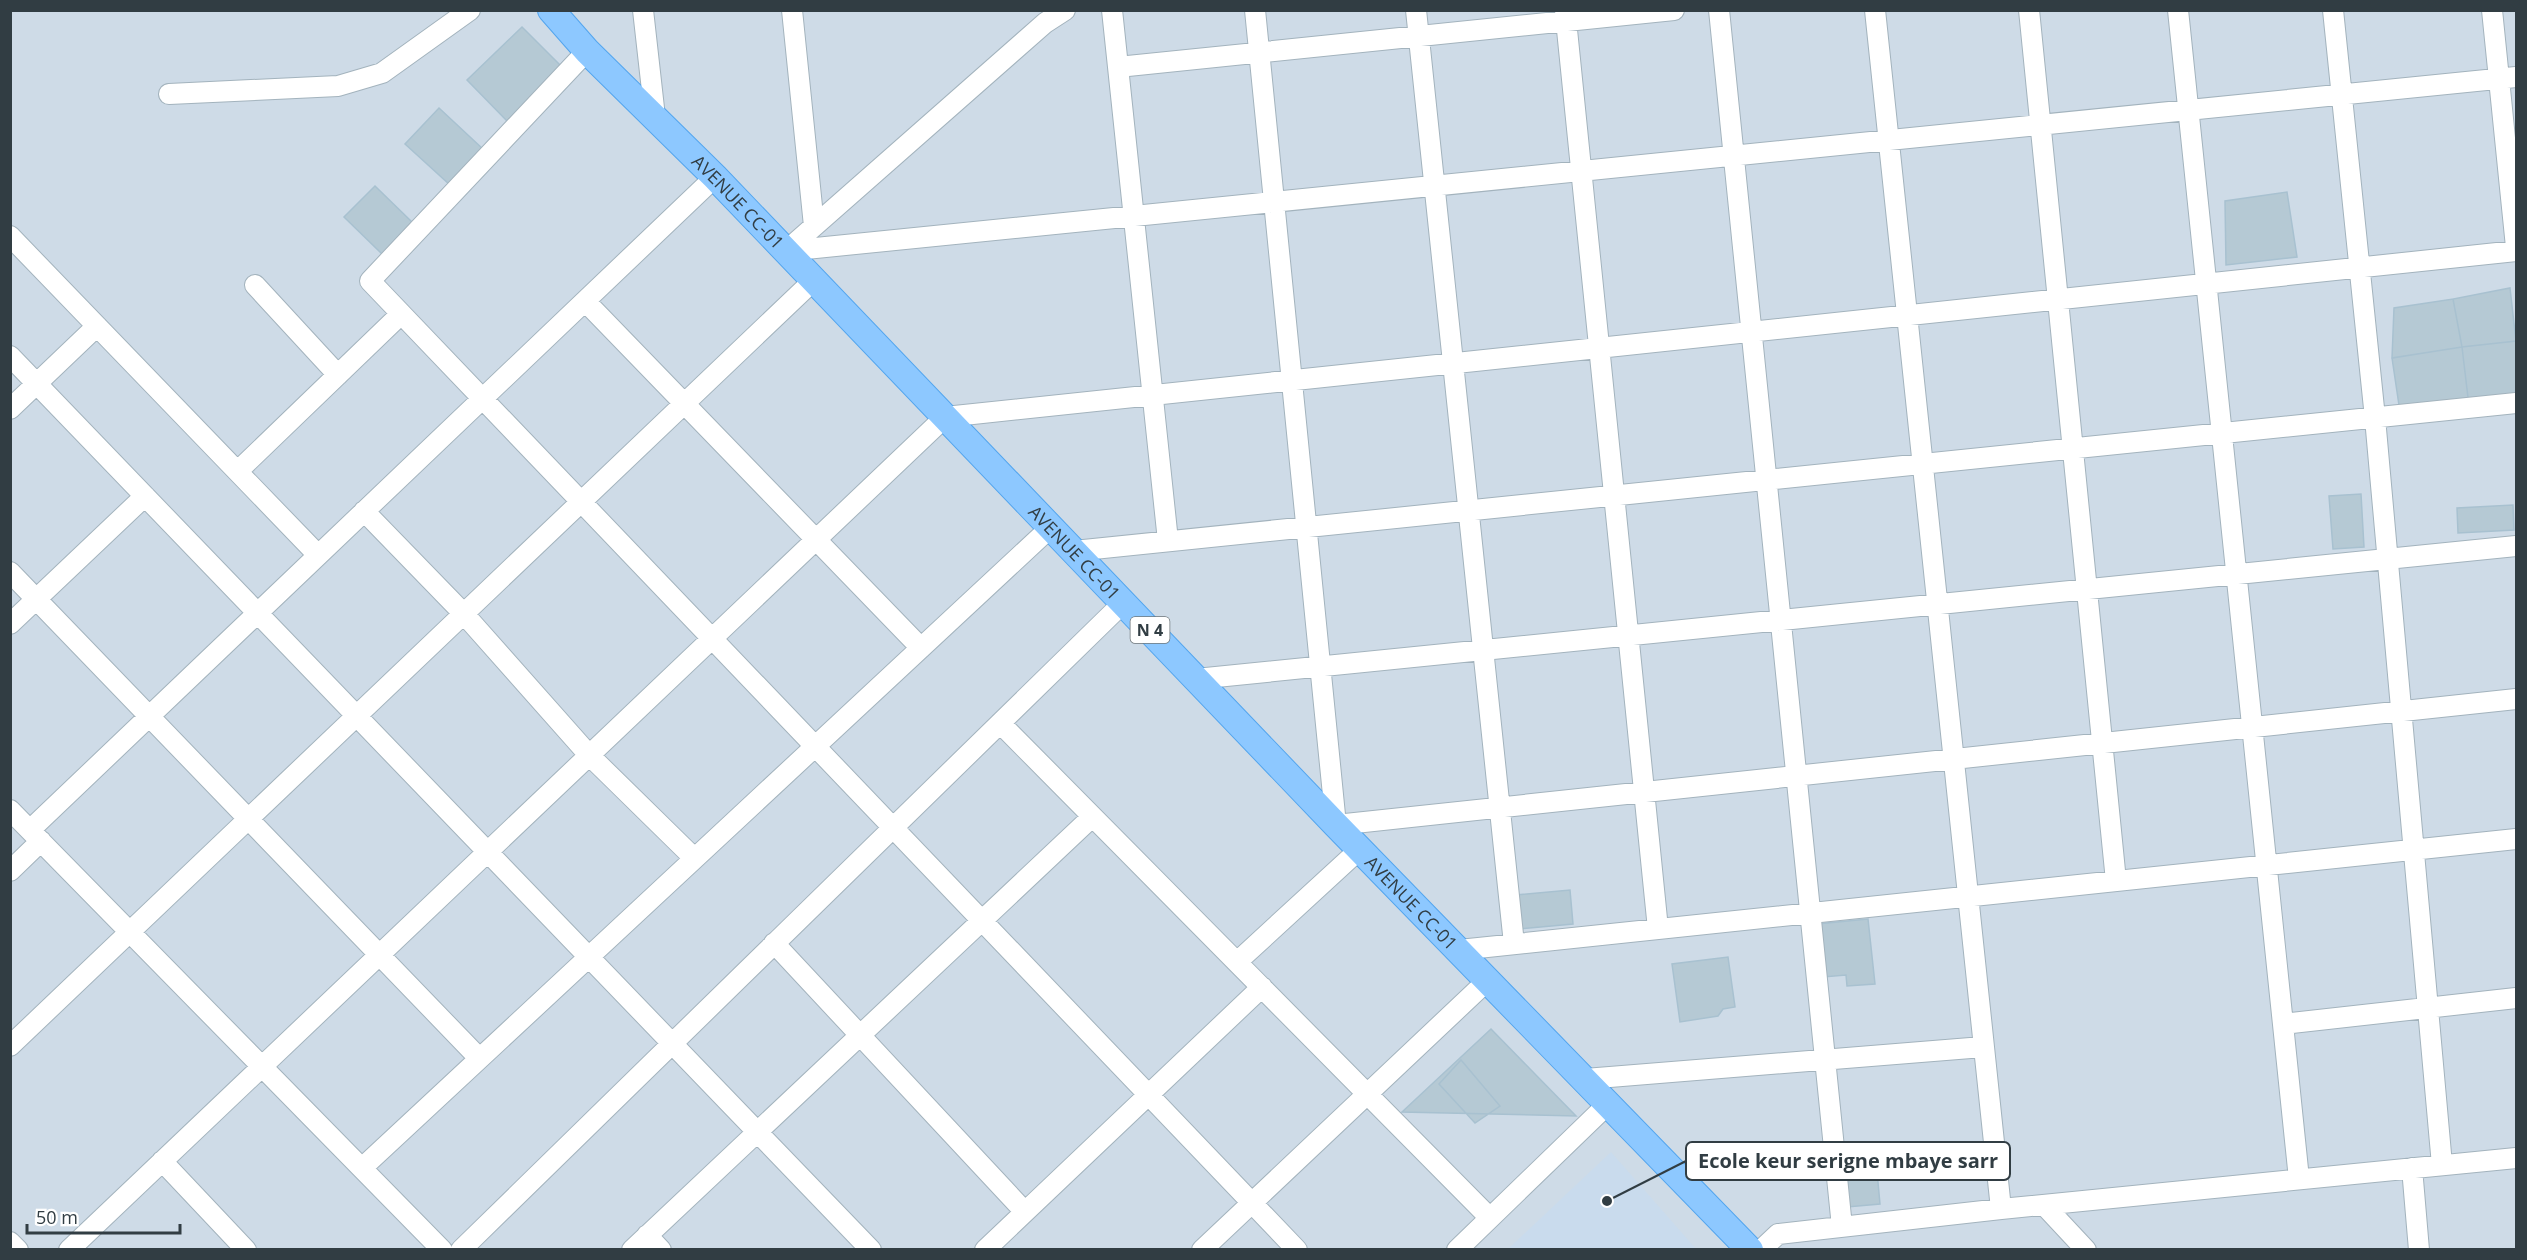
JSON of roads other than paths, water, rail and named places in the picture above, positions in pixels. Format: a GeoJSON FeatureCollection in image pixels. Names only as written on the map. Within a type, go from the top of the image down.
{"type":"FeatureCollection","features":[{"type":"Feature","properties":{"kind":"main road","name":"AVENUE CC-01"},"geometry":{"type":"LineString","coordinates":[[551,10],[587,51],[786,250],[1336,825],[1586,1079],[1750,1250]]}},
{"type":"Feature","properties":{"kind":"street"},"geometry":{"type":"LineString","coordinates":[[169,94],[338,86],[360,80],[382,73],[470,10]]}},
{"type":"Feature","properties":{"kind":"street"},"geometry":{"type":"LineString","coordinates":[[643,10],[655,117]]}},
{"type":"Feature","properties":{"kind":"street"},"geometry":{"type":"LineString","coordinates":[[792,10],[814,226]]}},
{"type":"Feature","properties":{"kind":"street"},"geometry":{"type":"LineString","coordinates":[[786,250],[1045,23],[1065,10]]}},
{"type":"Feature","properties":{"kind":"street"},"geometry":{"type":"LineString","coordinates":[[1112,10],[1168,541]]}},
{"type":"Feature","properties":{"kind":"street"},"geometry":{"type":"LineString","coordinates":[[1255,10],[1336,825],[2517,699]]}},
{"type":"Feature","properties":{"kind":"street"},"geometry":{"type":"LineString","coordinates":[[1416,10],[1514,944]]}},
{"type":"Feature","properties":{"kind":"street"},"geometry":{"type":"LineString","coordinates":[[1118,67],[1419,36],[1565,16],[1674,10]]}},
{"type":"Feature","properties":{"kind":"street"},"geometry":{"type":"LineString","coordinates":[[1719,10],[1842,1227]]}},
{"type":"Feature","properties":{"kind":"street"},"geometry":{"type":"LineString","coordinates":[[1875,10],[2001,1209]]}},
{"type":"Feature","properties":{"kind":"street"},"geometry":{"type":"LineString","coordinates":[[2029,10],[2116,881]]}},
{"type":"Feature","properties":{"kind":"street"},"geometry":{"type":"LineString","coordinates":[[2178,10],[2299,1179]]}},
{"type":"Feature","properties":{"kind":"street"},"geometry":{"type":"LineString","coordinates":[[2332,10],[2375,418],[2442,1165]]}},
{"type":"Feature","properties":{"kind":"street"},"geometry":{"type":"LineString","coordinates":[[69,1250],[945,417],[2359,268],[2517,249],[2508,78],[2492,10]]}},
{"type":"Feature","properties":{"kind":"street"},"geometry":{"type":"LineString","coordinates":[[1565,16],[1658,929]]}},
{"type":"Feature","properties":{"kind":"street"},"geometry":{"type":"LineString","coordinates":[[587,51],[370,281],[1297,1250]]}},
{"type":"Feature","properties":{"kind":"street"},"geometry":{"type":"LineString","coordinates":[[786,250],[2508,78]]}},
{"type":"Feature","properties":{"kind":"street"},"geometry":{"type":"LineString","coordinates":[[10,871],[36,835],[149,716],[715,177]]}},
{"type":"Feature","properties":{"kind":"street"},"geometry":{"type":"LineString","coordinates":[[10,236],[318,555]]}},
{"type":"Feature","properties":{"kind":"street"},"geometry":{"type":"LineString","coordinates":[[10,1046],[814,280]]}},
{"type":"Feature","properties":{"kind":"street"},"geometry":{"type":"LineString","coordinates":[[255,285],[338,375]]}},
{"type":"Feature","properties":{"kind":"street"},"geometry":{"type":"LineString","coordinates":[[585,301],[921,648]]}},
{"type":"Feature","properties":{"kind":"street"},"geometry":{"type":"LineString","coordinates":[[237,471],[401,314]]}},
{"type":"Feature","properties":{"kind":"street"},"geometry":{"type":"LineString","coordinates":[[10,409],[97,326]]}},
{"type":"Feature","properties":{"kind":"street"},"geometry":{"type":"LineString","coordinates":[[10,356],[872,1250]]}},
{"type":"Feature","properties":{"kind":"street"},"geometry":{"type":"LineString","coordinates":[[1074,551],[2517,403]]}},
{"type":"Feature","properties":{"kind":"street"},"geometry":{"type":"LineString","coordinates":[[10,624],[146,496]]}},
{"type":"Feature","properties":{"kind":"street"},"geometry":{"type":"LineString","coordinates":[[364,511],[464,614],[589,755],[694,858]]}},
{"type":"Feature","properties":{"kind":"street"},"geometry":{"type":"LineString","coordinates":[[362,1168],[1051,527]]}},
{"type":"Feature","properties":{"kind":"street"},"geometry":{"type":"LineString","coordinates":[[1196,679],[2517,546]]}},
{"type":"Feature","properties":{"kind":"street"},"geometry":{"type":"LineString","coordinates":[[10,572],[479,1058]]}},
{"type":"Feature","properties":{"kind":"street"},"geometry":{"type":"LineString","coordinates":[[461,1250],[1123,603]]}},
{"type":"Feature","properties":{"kind":"street"},"geometry":{"type":"LineString","coordinates":[[1000,723],[1490,1218]]}},
{"type":"Feature","properties":{"kind":"street"},"geometry":{"type":"LineString","coordinates":[[10,810],[442,1250]]}},
{"type":"Feature","properties":{"kind":"street"},"geometry":{"type":"LineString","coordinates":[[632,1250],[1092,817]]}},
{"type":"Feature","properties":{"kind":"street"},"geometry":{"type":"LineString","coordinates":[[1459,950],[2517,839]]}},
{"type":"Feature","properties":{"kind":"street"},"geometry":{"type":"LineString","coordinates":[[1237,962],[1360,849]]}},
{"type":"Feature","properties":{"kind":"street"},"geometry":{"type":"LineString","coordinates":[[774,943],[1025,1212]]}},
{"type":"Feature","properties":{"kind":"street"},"geometry":{"type":"LineString","coordinates":[[1202,1250],[1488,980]]}},
{"type":"Feature","properties":{"kind":"street"},"geometry":{"type":"LineString","coordinates":[[985,1250],[1262,987]]}},
{"type":"Feature","properties":{"kind":"street"},"geometry":{"type":"LineString","coordinates":[[2283,1024],[2517,998]]}},
{"type":"Feature","properties":{"kind":"street"},"geometry":{"type":"LineString","coordinates":[[1586,1079],[1983,1047]]}},
{"type":"Feature","properties":{"kind":"street"},"geometry":{"type":"LineString","coordinates":[[1457,1250],[1609,1103]]}},
{"type":"Feature","properties":{"kind":"street"},"geometry":{"type":"LineString","coordinates":[[1761,1250],[1778,1234],[2001,1209],[2517,1158]]}},
{"type":"Feature","properties":{"kind":"street"},"geometry":{"type":"LineString","coordinates":[[162,1161],[246,1250]]}},
{"type":"Feature","properties":{"kind":"street"},"geometry":{"type":"LineString","coordinates":[[2412,1168],[2419,1250]]}},
{"type":"Feature","properties":{"kind":"street"},"geometry":{"type":"LineString","coordinates":[[2044,1205],[2086,1250]]}},
{"type":"Feature","properties":{"kind":"street"},"geometry":{"type":"LineString","coordinates":[[647,1235],[661,1250]]}},
{"type":"Feature","properties":{"kind":"street"},"geometry":{"type":"LineString","coordinates":[[10,1242],[18,1250]]}},
{"type":"Feature","properties":{"kind":"place","name":"Ecole keur serigne mbaye sarr"},"geometry":{"type":"Point","coordinates":[1607,1201]}}]}
